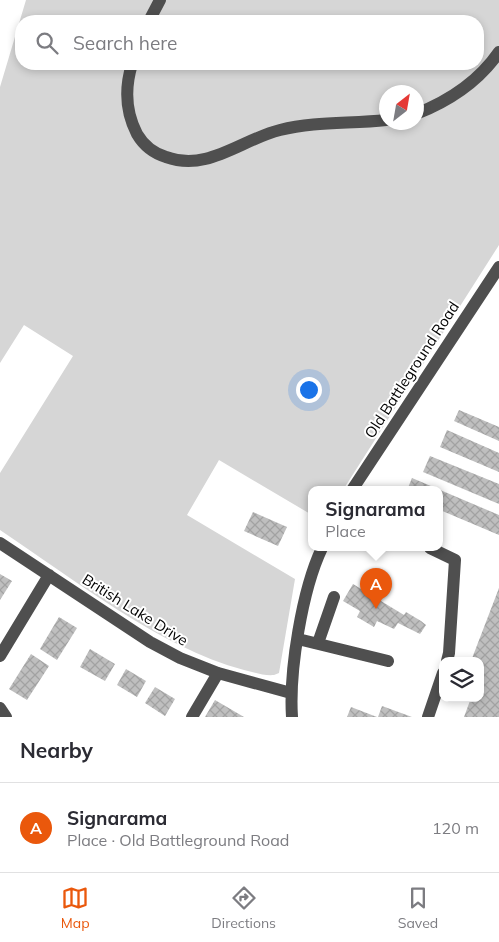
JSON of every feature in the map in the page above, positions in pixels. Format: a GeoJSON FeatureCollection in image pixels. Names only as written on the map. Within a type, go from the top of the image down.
{"type":"FeatureCollection","features":[{"type":"Feature","properties":{"kind":"street"},"geometry":{"type":"LineString","coordinates":[[152,15],[160,0]]}},
{"type":"Feature","properties":{"kind":"street"},"geometry":{"type":"LineString","coordinates":[[424,111],[460,92],[491,64],[499,52]]}},
{"type":"Feature","properties":{"kind":"street"},"geometry":{"type":"LineString","coordinates":[[130,70],[126,82],[127,103],[133,126],[141,141],[153,152],[186,163],[216,157],[255,137],[282,129],[379,121]]}},
{"type":"Feature","properties":{"kind":"street","name":"Old Battleground Road"},"geometry":{"type":"LineString","coordinates":[[355,486],[499,267]]}},
{"type":"Feature","properties":{"kind":"street","name":"British Lake Drive"},"geometry":{"type":"LineString","coordinates":[[0,544],[150,642],[218,673],[291,693]]}},
{"type":"Feature","properties":{"kind":"street"},"geometry":{"type":"LineString","coordinates":[[292,717],[291,693],[302,616],[321,551]]}},
{"type":"Feature","properties":{"kind":"street"},"geometry":{"type":"LineString","coordinates":[[436,551],[455,560],[448,657]]}},
{"type":"Feature","properties":{"kind":"street"},"geometry":{"type":"LineString","coordinates":[[0,656],[49,575]]}},
{"type":"Feature","properties":{"kind":"street"},"geometry":{"type":"LineString","coordinates":[[318,643],[334,597]]}},
{"type":"Feature","properties":{"kind":"street"},"geometry":{"type":"LineString","coordinates":[[298,639],[388,661]]}},
{"type":"Feature","properties":{"kind":"street"},"geometry":{"type":"LineString","coordinates":[[192,717],[218,673]]}},
{"type":"Feature","properties":{"kind":"street"},"geometry":{"type":"LineString","coordinates":[[428,717],[439,685]]}},
{"type":"Feature","properties":{"kind":"street"},"geometry":{"type":"LineString","coordinates":[[0,708],[6,717]]}},
{"type":"Feature","properties":{"kind":"shaded area"},"geometry":{"type":"Polygon","coordinates":[[[26,0],[499,0],[499,245],[346,486],[308,486],[308,513],[219,460],[187,515],[295,579],[279,673],[266,675],[244,670],[180,645],[118,610],[0,530],[0,473],[73,356],[24,325],[0,363],[0,87],[15,37],[15,70],[484,70],[484,15],[22,15],[26,0]]]}},
{"type":"Feature","properties":{"kind":"building"},"geometry":{"type":"Polygon","coordinates":[[[459,410],[499,427],[499,441],[454,421],[459,410]]]}},
{"type":"Feature","properties":{"kind":"building"},"geometry":{"type":"Polygon","coordinates":[[[447,430],[499,453],[499,472],[440,447],[447,430]]]}},
{"type":"Feature","properties":{"kind":"building"},"geometry":{"type":"Polygon","coordinates":[[[430,456],[499,484],[499,504],[423,472],[430,456]]]}},
{"type":"Feature","properties":{"kind":"building"},"geometry":{"type":"Polygon","coordinates":[[[412,478],[431,486],[409,486],[412,478]]]}},
{"type":"Feature","properties":{"kind":"building"},"geometry":{"type":"Polygon","coordinates":[[[443,491],[499,515],[499,535],[443,511],[443,491]]]}},
{"type":"Feature","properties":{"kind":"building"},"geometry":{"type":"Polygon","coordinates":[[[253,512],[287,527],[278,546],[244,531],[253,512]]]}},
{"type":"Feature","properties":{"kind":"building"},"geometry":{"type":"Polygon","coordinates":[[[0,574],[12,581],[0,600],[0,574]]]}},
{"type":"Feature","properties":{"kind":"building"},"geometry":{"type":"Polygon","coordinates":[[[353,584],[404,615],[406,612],[426,625],[420,634],[398,623],[394,629],[377,621],[374,627],[357,617],[360,611],[343,601],[353,584]]]}},
{"type":"Feature","properties":{"kind":"building"},"geometry":{"type":"Polygon","coordinates":[[[499,588],[499,717],[464,717],[470,702],[484,702],[484,657],[473,657],[499,588]]]}},
{"type":"Feature","properties":{"kind":"building"},"geometry":{"type":"Polygon","coordinates":[[[59,617],[77,628],[57,660],[40,649],[59,617]]]}},
{"type":"Feature","properties":{"kind":"building"},"geometry":{"type":"Polygon","coordinates":[[[90,649],[115,664],[105,681],[80,667],[90,649]]]}},
{"type":"Feature","properties":{"kind":"building"},"geometry":{"type":"Polygon","coordinates":[[[31,654],[49,666],[27,700],[9,689],[31,654]]]}},
{"type":"Feature","properties":{"kind":"building"},"geometry":{"type":"Polygon","coordinates":[[[126,669],[146,681],[137,697],[117,685],[126,669]]]}},
{"type":"Feature","properties":{"kind":"building"},"geometry":{"type":"Polygon","coordinates":[[[155,687],[175,699],[165,716],[145,703],[155,687]]]}},
{"type":"Feature","properties":{"kind":"building"},"geometry":{"type":"Polygon","coordinates":[[[215,700],[244,717],[205,717],[215,700]]]}},
{"type":"Feature","properties":{"kind":"building"},"geometry":{"type":"Polygon","coordinates":[[[382,706],[412,717],[378,717],[382,706]]]}},
{"type":"Feature","properties":{"kind":"building"},"geometry":{"type":"Polygon","coordinates":[[[351,707],[377,717],[347,717],[351,707]]]}},
{"type":"Feature","properties":{"kind":"place","name":"Signarama"},"geometry":{"type":"Point","coordinates":[376,609]}}]}
